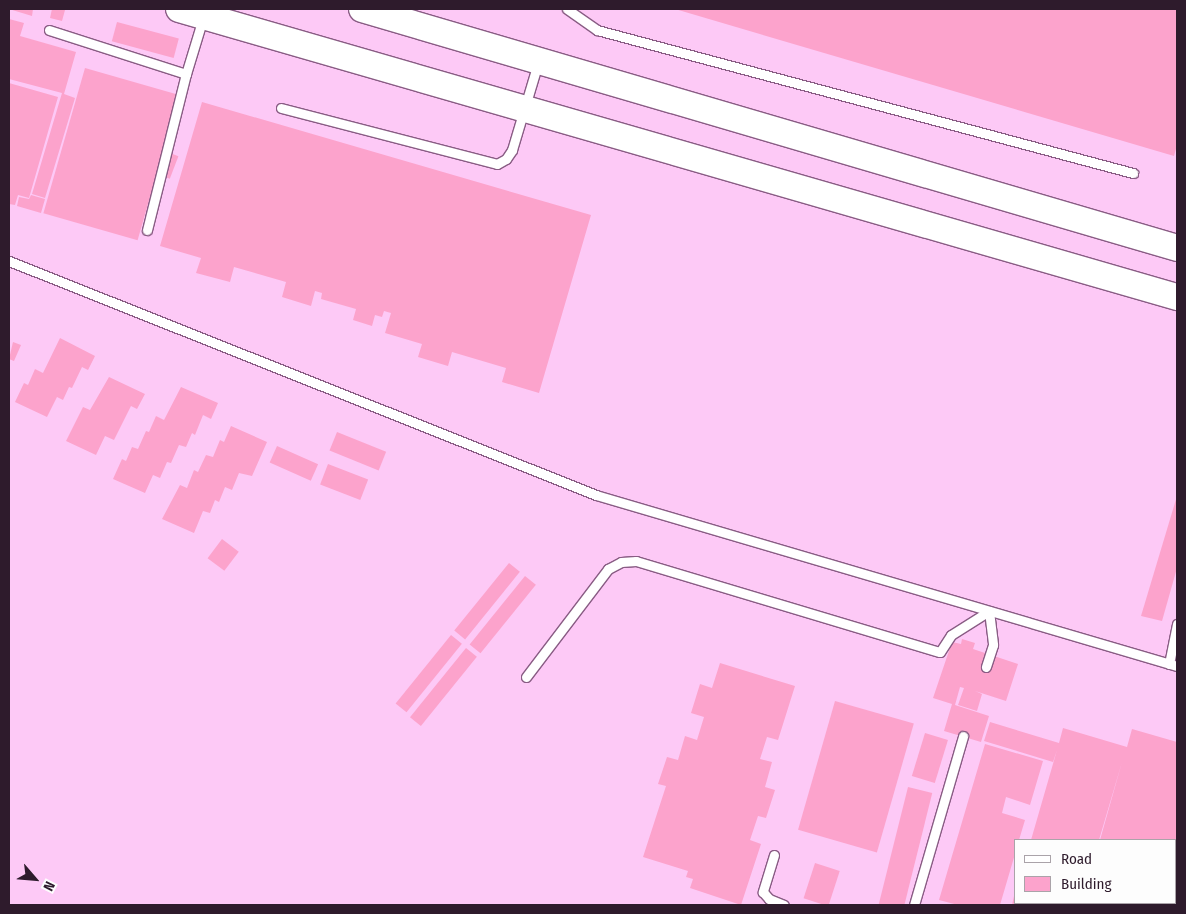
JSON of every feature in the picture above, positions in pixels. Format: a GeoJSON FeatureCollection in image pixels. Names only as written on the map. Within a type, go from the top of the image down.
{"type":"FeatureCollection","features":[{"type":"Feature","properties":{"kind":"street"},"geometry":{"type":"LineString","coordinates":[[179,9],[1177,298]]}},
{"type":"Feature","properties":{"kind":"street"},"geometry":{"type":"LineString","coordinates":[[362,9],[1177,248]]}},
{"type":"Feature","properties":{"kind":"lane"},"geometry":{"type":"LineString","coordinates":[[567,9],[597,30],[1133,173]]}},
{"type":"Feature","properties":{"kind":"lane"},"geometry":{"type":"LineString","coordinates":[[147,230],[186,74],[204,16]]}},
{"type":"Feature","properties":{"kind":"lane"},"geometry":{"type":"LineString","coordinates":[[50,30],[186,74]]}},
{"type":"Feature","properties":{"kind":"lane"},"geometry":{"type":"LineString","coordinates":[[281,108],[497,164],[506,160],[512,150],[523,108],[539,60]]}},
{"type":"Feature","properties":{"kind":"lane"},"geometry":{"type":"LineString","coordinates":[[9,261],[596,495],[1173,665],[1177,624]]}},
{"type":"Feature","properties":{"kind":"lane"},"geometry":{"type":"LineString","coordinates":[[526,677],[608,569],[621,562],[636,561],[940,652],[951,635],[989,611]]}},
{"type":"Feature","properties":{"kind":"lane"},"geometry":{"type":"LineString","coordinates":[[986,667],[993,645],[989,611]]}},
{"type":"Feature","properties":{"kind":"lane"},"geometry":{"type":"LineString","coordinates":[[914,905],[963,736]]}},
{"type":"Feature","properties":{"kind":"lane"},"geometry":{"type":"LineString","coordinates":[[774,855],[763,892],[768,899],[784,905]]}},
{"type":"Feature","properties":{"kind":"building"},"geometry":{"type":"Polygon","coordinates":[[[9,9],[33,9],[32,16],[9,9]]]}},
{"type":"Feature","properties":{"kind":"building"},"geometry":{"type":"Polygon","coordinates":[[[52,9],[65,10],[62,21],[50,18],[52,9]]]}},
{"type":"Feature","properties":{"kind":"building"},"geometry":{"type":"Polygon","coordinates":[[[675,9],[1177,9],[1177,145],[1174,156],[675,9]]]}},
{"type":"Feature","properties":{"kind":"building"},"geometry":{"type":"Polygon","coordinates":[[[9,19],[24,23],[20,36],[76,52],[64,94],[75,98],[45,198],[32,194],[62,93],[9,79],[9,19]]]}},
{"type":"Feature","properties":{"kind":"building"},"geometry":{"type":"Polygon","coordinates":[[[117,22],[179,39],[174,58],[112,41],[117,22]]]}},
{"type":"Feature","properties":{"kind":"building"},"geometry":{"type":"Polygon","coordinates":[[[85,68],[179,95],[138,240],[43,213],[85,68]]]}},
{"type":"Feature","properties":{"kind":"building"},"geometry":{"type":"Polygon","coordinates":[[[9,83],[58,97],[29,198],[18,195],[15,205],[9,204],[9,83]]]}},
{"type":"Feature","properties":{"kind":"building"},"geometry":{"type":"Polygon","coordinates":[[[202,102],[591,215],[539,393],[502,382],[506,368],[452,352],[448,366],[418,357],[422,344],[385,333],[391,313],[384,311],[382,317],[375,315],[372,326],[353,320],[356,309],[321,299],[322,293],[315,291],[311,306],[282,297],[286,282],[234,267],[230,282],[196,273],[201,258],[160,246],[202,102]]]}},
{"type":"Feature","properties":{"kind":"building"},"geometry":{"type":"Polygon","coordinates":[[[170,153],[178,156],[170,179],[161,175],[170,153]]]}},
{"type":"Feature","properties":{"kind":"building"},"geometry":{"type":"Polygon","coordinates":[[[31,195],[45,199],[41,213],[17,206],[19,197],[29,199],[31,195]]]}},
{"type":"Feature","properties":{"kind":"building"},"geometry":{"type":"Polygon","coordinates":[[[60,338],[95,356],[88,370],[82,367],[72,388],[69,387],[63,400],[57,397],[47,417],[15,402],[24,383],[28,385],[35,369],[43,373],[60,338]]]}},
{"type":"Feature","properties":{"kind":"building"},"geometry":{"type":"Polygon","coordinates":[[[13,342],[21,345],[14,361],[9,359],[13,342]]]}},
{"type":"Feature","properties":{"kind":"building"},"geometry":{"type":"Polygon","coordinates":[[[109,377],[145,394],[137,409],[131,406],[114,440],[105,436],[96,455],[66,441],[83,407],[90,410],[109,377]]]}},
{"type":"Feature","properties":{"kind":"building"},"geometry":{"type":"Polygon","coordinates":[[[181,387],[218,403],[211,419],[203,415],[195,435],[192,433],[186,447],[179,445],[171,463],[167,462],[160,478],[153,475],[145,493],[113,479],[122,459],[126,461],[132,447],[138,449],[146,431],[149,432],[156,416],[164,420],[181,387]]]}},
{"type":"Feature","properties":{"kind":"building"},"geometry":{"type":"Polygon","coordinates":[[[231,426],[267,442],[252,476],[239,473],[232,490],[225,487],[219,502],[215,500],[210,513],[203,511],[194,533],[162,519],[180,485],[187,488],[194,470],[198,472],[206,455],[213,457],[220,440],[224,442],[231,426]]]}},
{"type":"Feature","properties":{"kind":"building"},"geometry":{"type":"Polygon","coordinates":[[[337,432],[386,452],[379,470],[330,451],[337,432]]]}},
{"type":"Feature","properties":{"kind":"building"},"geometry":{"type":"Polygon","coordinates":[[[277,446],[318,464],[311,481],[270,462],[277,446]]]}},
{"type":"Feature","properties":{"kind":"building"},"geometry":{"type":"Polygon","coordinates":[[[328,464],[368,479],[360,500],[320,485],[328,464]]]}},
{"type":"Feature","properties":{"kind":"building"},"geometry":{"type":"Polygon","coordinates":[[[1177,496],[1177,568],[1162,621],[1141,616],[1177,496]]]}},
{"type":"Feature","properties":{"kind":"building"},"geometry":{"type":"Polygon","coordinates":[[[222,539],[239,552],[224,571],[208,558],[222,539]]]}},
{"type":"Feature","properties":{"kind":"building"},"geometry":{"type":"Polygon","coordinates":[[[509,563],[520,572],[465,639],[454,631],[509,563]]]}},
{"type":"Feature","properties":{"kind":"building"},"geometry":{"type":"Polygon","coordinates":[[[525,576],[536,585],[480,653],[470,644],[525,576]]]}},
{"type":"Feature","properties":{"kind":"building"},"geometry":{"type":"Polygon","coordinates":[[[451,635],[462,644],[406,712],[396,703],[451,635]]]}},
{"type":"Feature","properties":{"kind":"building"},"geometry":{"type":"Polygon","coordinates":[[[962,639],[975,643],[973,649],[1018,664],[1006,701],[975,691],[982,694],[977,711],[958,705],[964,688],[960,687],[955,705],[989,716],[981,742],[944,731],[952,704],[933,698],[952,642],[961,644],[962,639]]]}},
{"type":"Feature","properties":{"kind":"building"},"geometry":{"type":"Polygon","coordinates":[[[466,648],[477,657],[421,726],[410,717],[466,648]]]}},
{"type":"Feature","properties":{"kind":"building"},"geometry":{"type":"Polygon","coordinates":[[[720,663],[795,686],[778,740],[767,737],[760,759],[772,762],[765,787],[775,790],[766,818],[758,816],[750,840],[761,844],[741,905],[690,888],[693,879],[686,877],[688,871],[643,857],[666,786],[658,784],[667,757],[678,760],[685,736],[697,740],[704,717],[691,713],[700,684],[712,688],[720,663]]]}},
{"type":"Feature","properties":{"kind":"building"},"geometry":{"type":"Polygon","coordinates":[[[835,701],[914,724],[877,852],[798,830],[835,701]]]}},
{"type":"Feature","properties":{"kind":"building"},"geometry":{"type":"Polygon","coordinates":[[[990,722],[1059,743],[1063,728],[1127,747],[1132,729],[1177,742],[1177,905],[1081,905],[1176,904],[1176,839],[1100,839],[1122,762],[1099,839],[1031,839],[1057,750],[1053,762],[984,741],[990,722]]]}},
{"type":"Feature","properties":{"kind":"building"},"geometry":{"type":"Polygon","coordinates":[[[925,733],[948,740],[935,783],[912,776],[925,733]]]}},
{"type":"Feature","properties":{"kind":"building"},"geometry":{"type":"Polygon","coordinates":[[[985,744],[1043,761],[1030,805],[1006,797],[1002,813],[1025,820],[1019,839],[1014,839],[1014,857],[1000,905],[958,905],[939,900],[985,744]]]}},
{"type":"Feature","properties":{"kind":"building"},"geometry":{"type":"Polygon","coordinates":[[[908,787],[932,793],[904,905],[879,905],[908,787]]]}},
{"type":"Feature","properties":{"kind":"building"},"geometry":{"type":"Polygon","coordinates":[[[815,863],[840,871],[829,905],[804,898],[815,863]]]}},
{"type":"Feature","properties":{"kind":"building"},"geometry":{"type":"Polygon","coordinates":[[[1014,896],[1014,904],[1080,904],[1080,905],[1012,905],[1014,896]]]}}]}
